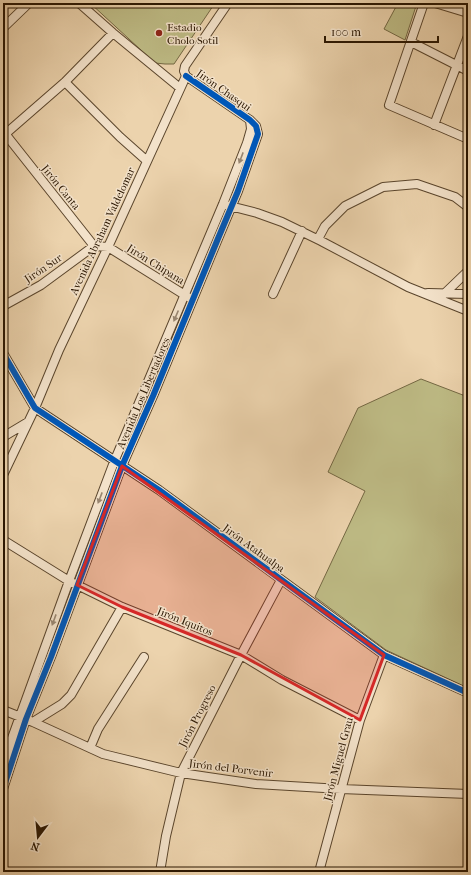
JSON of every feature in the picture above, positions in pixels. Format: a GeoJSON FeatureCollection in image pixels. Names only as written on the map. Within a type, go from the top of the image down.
{"type":"FeatureCollection","features":[{"type":"Feature","properties":{"kind":"street"},"geometry":{"type":"LineString","coordinates":[[3,28],[29,3]]}},
{"type":"Feature","properties":{"kind":"street"},"geometry":{"type":"LineString","coordinates":[[79,3],[180,88]]}},
{"type":"Feature","properties":{"kind":"street","name":"Avenida Abraham Valdelomar"},"geometry":{"type":"LineString","coordinates":[[3,476],[35,408],[59,350],[186,76],[184,71],[185,66],[228,3]]}},
{"type":"Feature","properties":{"kind":"street"},"geometry":{"type":"LineString","coordinates":[[424,3],[389,105],[468,139]]}},
{"type":"Feature","properties":{"kind":"street"},"geometry":{"type":"LineString","coordinates":[[435,3],[468,13]]}},
{"type":"Feature","properties":{"kind":"street"},"geometry":{"type":"LineString","coordinates":[[4,134],[65,82],[113,33]]}},
{"type":"Feature","properties":{"kind":"street"},"geometry":{"type":"LineString","coordinates":[[434,125],[468,36]]}},
{"type":"Feature","properties":{"kind":"street"},"geometry":{"type":"LineString","coordinates":[[411,42],[468,71]]}},
{"type":"Feature","properties":{"kind":"street","name":"Jirón Chasqui"},"geometry":{"type":"LineString","coordinates":[[186,76],[250,120]]}},
{"type":"Feature","properties":{"kind":"street"},"geometry":{"type":"LineString","coordinates":[[65,82],[120,137],[147,161]]}},
{"type":"Feature","properties":{"kind":"street","name":"Avenida Los Libertadores"},"geometry":{"type":"LineString","coordinates":[[3,763],[26,719],[122,466],[193,300],[227,205],[247,143],[251,128],[250,120]]}},
{"type":"Feature","properties":{"kind":"street","name":"Jirón Canta"},"geometry":{"type":"LineString","coordinates":[[4,134],[94,246]]}},
{"type":"Feature","properties":{"kind":"street"},"geometry":{"type":"LineString","coordinates":[[318,239],[325,226],[346,206],[383,187],[417,184],[455,197],[468,207]]}},
{"type":"Feature","properties":{"kind":"street"},"geometry":{"type":"LineString","coordinates":[[227,205],[282,222],[318,239],[408,288],[468,311]]}},
{"type":"Feature","properties":{"kind":"street","name":"Avenida Los Libertadores"},"geometry":{"type":"LineString","coordinates":[[3,789],[69,581],[114,462],[184,295],[227,205]]}},
{"type":"Feature","properties":{"kind":"street"},"geometry":{"type":"LineString","coordinates":[[273,294],[302,231]]}},
{"type":"Feature","properties":{"kind":"street"},"geometry":{"type":"LineString","coordinates":[[94,246],[108,247]]}},
{"type":"Feature","properties":{"kind":"street","name":"Jirón Sur"},"geometry":{"type":"LineString","coordinates":[[3,306],[41,285],[94,246]]}},
{"type":"Feature","properties":{"kind":"street","name":"Jirón Chipana"},"geometry":{"type":"LineString","coordinates":[[108,247],[193,300]]}},
{"type":"Feature","properties":{"kind":"street"},"geometry":{"type":"LineString","coordinates":[[444,294],[468,271]]}},
{"type":"Feature","properties":{"kind":"street"},"geometry":{"type":"LineString","coordinates":[[421,293],[468,294]]}},
{"type":"Feature","properties":{"kind":"street"},"geometry":{"type":"LineString","coordinates":[[167,337],[176,341]]}},
{"type":"Feature","properties":{"kind":"street"},"geometry":{"type":"LineString","coordinates":[[3,353],[35,408]]}},
{"type":"Feature","properties":{"kind":"street"},"geometry":{"type":"LineString","coordinates":[[157,360],[166,364]]}},
{"type":"Feature","properties":{"kind":"street","name":"Jirón Atahualpa"},"geometry":{"type":"LineString","coordinates":[[35,408],[114,462],[159,490],[384,654],[468,693]]}},
{"type":"Feature","properties":{"kind":"street"},"geometry":{"type":"LineString","coordinates":[[3,437],[28,421]]}},
{"type":"Feature","properties":{"kind":"street","name":"Jirón Iquitos"},"geometry":{"type":"LineString","coordinates":[[3,540],[69,581],[122,607],[241,655],[282,680],[360,720]]}},
{"type":"Feature","properties":{"kind":"street","name":"Jirón Progreso"},"geometry":{"type":"LineString","coordinates":[[160,872],[166,836],[181,773],[281,580]]}},
{"type":"Feature","properties":{"kind":"street"},"geometry":{"type":"LineString","coordinates":[[26,719],[62,704],[71,695],[122,607]]}},
{"type":"Feature","properties":{"kind":"street","name":"Jirón Miguel Grau"},"geometry":{"type":"LineString","coordinates":[[319,872],[360,720],[384,654]]}},
{"type":"Feature","properties":{"kind":"street"},"geometry":{"type":"LineString","coordinates":[[90,748],[98,728],[144,657]]}},
{"type":"Feature","properties":{"kind":"street","name":"Jirón del Porvenir"},"geometry":{"type":"LineString","coordinates":[[3,710],[103,754],[181,773],[256,784],[468,794]]}},
{"type":"Feature","properties":{"kind":"highlighted area"},"geometry":{"type":"Polygon","coordinates":[[[122,466],[384,655],[360,720],[241,655],[122,607],[77,585],[122,466]]]}},
{"type":"Feature","properties":{"kind":"shaded area","name":"Estadio Cholo Sotil"},"geometry":{"type":"Polygon","coordinates":[[[90,3],[215,3],[174,64],[165,64],[155,63],[90,3]]]}},
{"type":"Feature","properties":{"kind":"shaded area"},"geometry":{"type":"Polygon","coordinates":[[[398,3],[417,3],[405,40],[384,29],[398,3]]]}},
{"type":"Feature","properties":{"kind":"shaded area"},"geometry":{"type":"Polygon","coordinates":[[[421,379],[468,397],[468,688],[386,650],[315,597],[365,491],[328,472],[358,408],[421,379]]]}},
{"type":"Feature","properties":{"kind":"cycle path"},"geometry":{"type":"LineString","coordinates":[[3,789],[26,719],[51,657],[122,466],[153,396],[238,191],[258,134],[256,126],[250,120],[186,76]]}},
{"type":"Feature","properties":{"kind":"cycle path"},"geometry":{"type":"LineString","coordinates":[[3,353],[35,408],[159,490],[384,655],[468,693]]}},
{"type":"Feature","properties":{"kind":"place","name":"Estadio Cholo Sotil"},"geometry":{"type":"Point","coordinates":[159,33]}}]}
